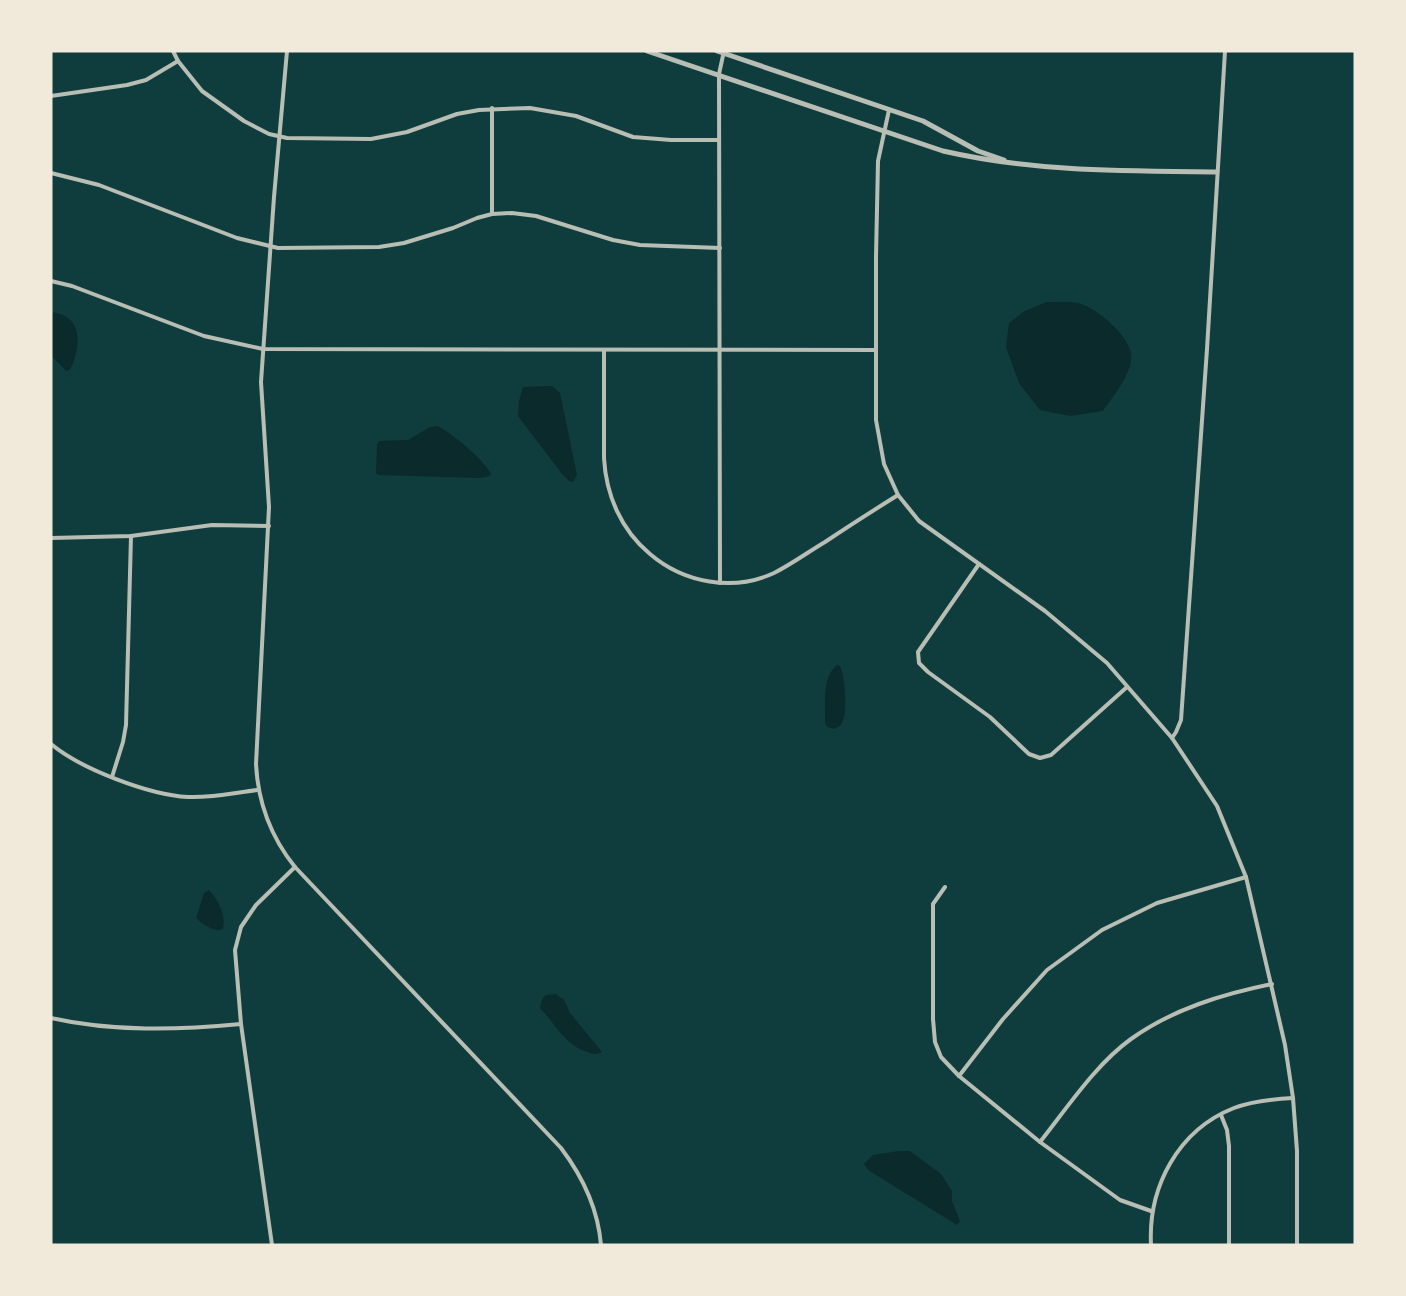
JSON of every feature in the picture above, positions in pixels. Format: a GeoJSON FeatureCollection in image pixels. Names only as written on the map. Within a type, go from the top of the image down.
{"type":"FeatureCollection","features":[{"type":"Feature","properties":{"kind":"street"},"geometry":{"type":"LineString","coordinates":[[173,51],[178,61],[202,91],[244,121],[269,134],[279,136],[380,138],[406,132],[457,114],[492,108],[530,108],[576,116],[633,137],[718,140]]}},
{"type":"Feature","properties":{"kind":"street"},"geometry":{"type":"LineString","coordinates":[[287,51],[263,349],[261,399],[269,526],[256,764],[257,790],[272,833],[295,867],[561,1148],[589,1193],[596,1214],[601,1245]]}},
{"type":"Feature","properties":{"kind":"street"},"geometry":{"type":"LineString","coordinates":[[648,51],[943,151],[1020,165],[1101,171],[1217,172]]}},
{"type":"Feature","properties":{"kind":"street"},"geometry":{"type":"LineString","coordinates":[[1172,738],[1181,720],[1207,349],[1224,51]]}},
{"type":"Feature","properties":{"kind":"street"},"geometry":{"type":"LineString","coordinates":[[720,584],[718,140],[719,74],[722,52],[923,121],[978,151],[1020,165]]}},
{"type":"Feature","properties":{"kind":"street"},"geometry":{"type":"LineString","coordinates":[[51,96],[146,80],[178,61]]}},
{"type":"Feature","properties":{"kind":"street"},"geometry":{"type":"LineString","coordinates":[[492,108],[492,214]]}},
{"type":"Feature","properties":{"kind":"street"},"geometry":{"type":"LineString","coordinates":[[890,109],[878,161],[876,350],[878,437],[884,464],[898,495],[919,520],[1066,627],[1107,663],[1172,738],[1217,806],[1246,877],[1286,1045],[1297,1151],[1297,1245]]}},
{"type":"Feature","properties":{"kind":"street"},"geometry":{"type":"LineString","coordinates":[[51,173],[99,185],[237,237],[270,247],[379,247],[404,243],[492,214],[536,216],[613,240],[640,245],[720,248]]}},
{"type":"Feature","properties":{"kind":"street"},"geometry":{"type":"LineString","coordinates":[[51,281],[72,286],[204,336],[263,349],[876,350]]}},
{"type":"Feature","properties":{"kind":"street"},"geometry":{"type":"LineString","coordinates":[[604,350],[605,474],[610,494],[629,533],[643,549],[667,566],[693,579],[720,584],[744,582],[773,573],[898,495]]}},
{"type":"Feature","properties":{"kind":"street"},"geometry":{"type":"LineString","coordinates":[[51,538],[131,536],[212,525],[269,526]]}},
{"type":"Feature","properties":{"kind":"street"},"geometry":{"type":"LineString","coordinates":[[112,777],[126,724],[131,536]]}},
{"type":"Feature","properties":{"kind":"street"},"geometry":{"type":"LineString","coordinates":[[979,564],[918,652],[919,663],[927,672],[990,717],[1029,754],[1040,758],[1052,754],[1127,687]]}},
{"type":"Feature","properties":{"kind":"street"},"geometry":{"type":"LineString","coordinates":[[51,744],[79,762],[112,777],[179,796],[201,797],[257,790]]}},
{"type":"Feature","properties":{"kind":"street"},"geometry":{"type":"LineString","coordinates":[[272,1245],[241,1024],[235,961],[241,927],[256,905],[295,867]]}},
{"type":"Feature","properties":{"kind":"street"},"geometry":{"type":"LineString","coordinates":[[959,1076],[1003,1018],[1047,970],[1102,930],[1157,903],[1246,877]]}},
{"type":"Feature","properties":{"kind":"street"},"geometry":{"type":"LineString","coordinates":[[945,887],[933,904],[933,1019],[935,1042],[941,1056],[959,1076],[1040,1142],[1120,1200],[1152,1210]]}},
{"type":"Feature","properties":{"kind":"street"},"geometry":{"type":"LineString","coordinates":[[1040,1142],[1095,1072],[1130,1039],[1175,1013],[1212,1000],[1272,984]]}},
{"type":"Feature","properties":{"kind":"street"},"geometry":{"type":"LineString","coordinates":[[51,1018],[82,1025],[110,1027],[195,1029],[241,1024]]}},
{"type":"Feature","properties":{"kind":"street"},"geometry":{"type":"LineString","coordinates":[[1151,1245],[1152,1210],[1164,1173],[1175,1154],[1206,1124],[1232,1108],[1250,1103],[1293,1098]]}},
{"type":"Feature","properties":{"kind":"street"},"geometry":{"type":"LineString","coordinates":[[1221,1116],[1227,1130],[1229,1146],[1230,1245]]}},
{"type":"Feature","properties":{"kind":"water"},"geometry":{"type":"Polygon","coordinates":[[[1046,302],[1078,303],[1093,310],[1118,330],[1129,346],[1131,360],[1126,376],[1103,411],[1070,416],[1040,410],[1019,383],[1006,347],[1009,323],[1023,312],[1046,302]]]}},
{"type":"Feature","properties":{"kind":"water"},"geometry":{"type":"Polygon","coordinates":[[[51,312],[62,314],[69,319],[77,334],[78,342],[70,370],[66,371],[51,355],[51,312]]]}},
{"type":"Feature","properties":{"kind":"water"},"geometry":{"type":"Polygon","coordinates":[[[552,386],[560,393],[577,475],[573,482],[562,474],[518,416],[523,387],[552,386]]]}},
{"type":"Feature","properties":{"kind":"water"},"geometry":{"type":"Polygon","coordinates":[[[437,426],[475,455],[488,469],[490,476],[480,478],[378,475],[376,473],[379,441],[408,440],[430,427],[437,426]]]}},
{"type":"Feature","properties":{"kind":"water"},"geometry":{"type":"Polygon","coordinates":[[[837,665],[840,666],[843,678],[845,703],[842,723],[834,729],[827,727],[825,723],[825,692],[832,670],[837,665]]]}},
{"type":"Feature","properties":{"kind":"water"},"geometry":{"type":"Polygon","coordinates":[[[209,890],[221,908],[223,929],[220,930],[212,929],[196,918],[204,893],[209,890]]]}},
{"type":"Feature","properties":{"kind":"water"},"geometry":{"type":"Polygon","coordinates":[[[556,994],[564,1000],[570,1013],[602,1052],[593,1054],[570,1043],[540,1008],[542,999],[546,995],[556,994]]]}},
{"type":"Feature","properties":{"kind":"water"},"geometry":{"type":"Polygon","coordinates":[[[910,1151],[941,1174],[952,1191],[952,1201],[960,1221],[957,1225],[868,1170],[864,1164],[873,1155],[910,1151]]]}}]}
